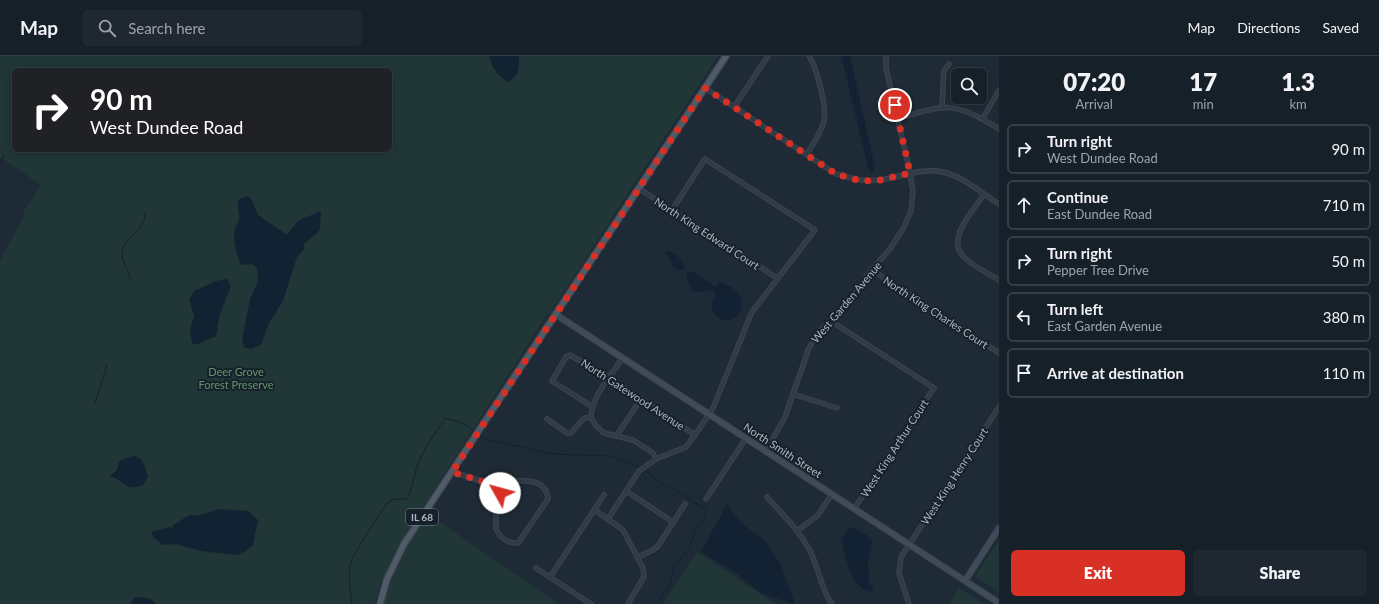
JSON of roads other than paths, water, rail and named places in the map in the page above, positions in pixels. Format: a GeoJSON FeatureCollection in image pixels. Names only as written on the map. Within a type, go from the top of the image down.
{"type":"FeatureCollection","features":[{"type":"Feature","properties":{"kind":"main road","name":"IL 68"},"geometry":{"type":"LineString","coordinates":[[380,604],[387,579],[404,544],[726,56]]}},
{"type":"Feature","properties":{"kind":"street"},"geometry":{"type":"LineString","coordinates":[[734,107],[768,56]]}},
{"type":"Feature","properties":{"kind":"street"},"geometry":{"type":"LineString","coordinates":[[807,154],[822,130],[825,113],[817,74],[809,56]]}},
{"type":"Feature","properties":{"kind":"street","name":"West Garden Avenue"},"geometry":{"type":"LineString","coordinates":[[766,451],[786,417],[809,348],[818,334],[852,298],[893,244],[904,227],[911,211],[913,192],[910,173],[886,56]]}},
{"type":"Feature","properties":{"kind":"street"},"geometry":{"type":"LineString","coordinates":[[942,107],[944,71],[949,64]]}},
{"type":"Feature","properties":{"kind":"street"},"geometry":{"type":"LineString","coordinates":[[705,88],[836,174],[861,181],[880,180],[926,170],[944,172],[958,178],[999,204]]}},
{"type":"Feature","properties":{"kind":"street"},"geometry":{"type":"LineString","coordinates":[[983,118],[999,90]]}},
{"type":"Feature","properties":{"kind":"street"},"geometry":{"type":"LineString","coordinates":[[898,118],[942,107],[964,111],[983,118],[999,129]]}},
{"type":"Feature","properties":{"kind":"street"},"geometry":{"type":"LineString","coordinates":[[608,519],[639,471],[656,459],[686,447],[695,435],[719,396],[746,324],[756,306],[814,230],[705,159],[672,210]]}},
{"type":"Feature","properties":{"kind":"street","name":"North King Edward Court"},"geometry":{"type":"LineString","coordinates":[[638,188],[776,278]]}},
{"type":"Feature","properties":{"kind":"street"},"geometry":{"type":"LineString","coordinates":[[984,194],[959,232],[957,244],[964,257],[999,280]]}},
{"type":"Feature","properties":{"kind":"street","name":"North King Charles Court"},"geometry":{"type":"LineString","coordinates":[[872,270],[999,354]]}},
{"type":"Feature","properties":{"kind":"street","name":"North Smith Street"},"geometry":{"type":"LineString","coordinates":[[555,314],[999,603]]}},
{"type":"Feature","properties":{"kind":"street","name":"West King Arthur Court"},"geometry":{"type":"LineString","coordinates":[[831,321],[934,388],[854,509]]}},
{"type":"Feature","properties":{"kind":"street","name":"North Gatewood Avenue"},"geometry":{"type":"LineString","coordinates":[[591,406],[552,381],[566,357],[570,355],[610,378],[695,435]]}},
{"type":"Feature","properties":{"kind":"street"},"geometry":{"type":"LineString","coordinates":[[623,357],[591,406],[591,417],[596,426],[604,433],[617,435],[646,447],[653,453],[656,459]]}},
{"type":"Feature","properties":{"kind":"street"},"geometry":{"type":"LineString","coordinates":[[793,394],[837,408]]}},
{"type":"Feature","properties":{"kind":"street"},"geometry":{"type":"LineString","coordinates":[[617,435],[641,400]]}},
{"type":"Feature","properties":{"kind":"street","name":"West King Henry Court"},"geometry":{"type":"LineString","coordinates":[[909,604],[899,573],[901,557],[999,407]]}},
{"type":"Feature","properties":{"kind":"street"},"geometry":{"type":"LineString","coordinates":[[547,419],[567,433],[571,433],[584,418],[591,417]]}},
{"type":"Feature","properties":{"kind":"street"},"geometry":{"type":"LineString","coordinates":[[706,499],[746,438]]}},
{"type":"Feature","properties":{"kind":"street"},"geometry":{"type":"LineString","coordinates":[[452,472],[494,485],[498,482],[503,483],[528,480],[543,486],[547,492],[548,499],[518,543],[509,543],[498,534],[496,529],[496,492],[494,485]]}},
{"type":"Feature","properties":{"kind":"street"},"geometry":{"type":"LineString","coordinates":[[496,492],[503,492],[505,488],[503,483]]}},
{"type":"Feature","properties":{"kind":"street"},"geometry":{"type":"LineString","coordinates":[[626,491],[673,522]]}},
{"type":"Feature","properties":{"kind":"street"},"geometry":{"type":"LineString","coordinates":[[797,531],[818,515],[832,494]]}},
{"type":"Feature","properties":{"kind":"street"},"geometry":{"type":"LineString","coordinates":[[550,577],[604,495]]}},
{"type":"Feature","properties":{"kind":"street"},"geometry":{"type":"LineString","coordinates":[[767,497],[797,531],[810,552],[825,594],[832,604]]}},
{"type":"Feature","properties":{"kind":"street"},"geometry":{"type":"LineString","coordinates":[[638,557],[658,546],[685,504]]}},
{"type":"Feature","properties":{"kind":"street"},"geometry":{"type":"LineString","coordinates":[[594,510],[625,532],[644,568],[644,577],[628,604]]}},
{"type":"Feature","properties":{"kind":"street"},"geometry":{"type":"LineString","coordinates":[[964,581],[999,528]]}},
{"type":"Feature","properties":{"kind":"street"},"geometry":{"type":"LineString","coordinates":[[536,568],[591,604]]}},
{"type":"Feature","properties":{"kind":"water"},"geometry":{"type":"Polygon","coordinates":[[[489,56],[519,56],[519,68],[517,75],[507,82],[495,70],[489,56]]]}},
{"type":"Feature","properties":{"kind":"water"},"geometry":{"type":"Polygon","coordinates":[[[841,56],[850,56],[875,167],[872,173],[869,171],[841,56]]]}},
{"type":"Feature","properties":{"kind":"water"},"geometry":{"type":"Polygon","coordinates":[[[248,196],[252,201],[258,215],[287,235],[298,221],[321,211],[320,230],[304,244],[304,249],[297,257],[283,301],[269,323],[261,345],[251,349],[244,347],[242,339],[250,299],[258,281],[257,268],[252,264],[241,265],[234,237],[235,228],[239,221],[239,199],[248,196]]]}},
{"type":"Feature","properties":{"kind":"water"},"geometry":{"type":"Polygon","coordinates":[[[668,251],[676,254],[685,266],[683,270],[679,271],[674,267],[666,252],[668,251]]]}},
{"type":"Feature","properties":{"kind":"water"},"geometry":{"type":"Polygon","coordinates":[[[688,272],[694,272],[714,286],[722,283],[728,285],[736,291],[741,298],[742,305],[741,311],[737,316],[732,320],[726,321],[719,319],[712,309],[712,302],[715,295],[714,291],[692,291],[686,277],[688,272]]]}},
{"type":"Feature","properties":{"kind":"water"},"geometry":{"type":"Polygon","coordinates":[[[227,279],[231,286],[220,314],[216,336],[198,344],[192,344],[190,330],[194,316],[189,300],[194,291],[216,281],[227,279]]]}},
{"type":"Feature","properties":{"kind":"water"},"geometry":{"type":"Polygon","coordinates":[[[134,456],[142,461],[148,476],[143,485],[129,487],[110,476],[117,470],[119,462],[123,459],[134,456]]]}},
{"type":"Feature","properties":{"kind":"water"},"geometry":{"type":"Polygon","coordinates":[[[727,504],[741,523],[764,540],[781,565],[795,604],[762,594],[738,574],[701,552],[727,504]]]}},
{"type":"Feature","properties":{"kind":"water"},"geometry":{"type":"Polygon","coordinates":[[[220,509],[248,511],[258,520],[253,545],[246,551],[236,555],[201,551],[176,544],[163,545],[154,538],[151,532],[169,527],[172,529],[173,525],[190,515],[196,516],[220,509]]]}},
{"type":"Feature","properties":{"kind":"water"},"geometry":{"type":"Polygon","coordinates":[[[853,527],[873,539],[868,563],[869,581],[874,590],[871,592],[858,585],[854,579],[850,572],[841,541],[846,531],[853,527]]]}},
{"type":"Feature","properties":{"kind":"water"},"geometry":{"type":"Polygon","coordinates":[[[140,597],[151,599],[156,604],[130,604],[134,598],[140,597]]]}},
{"type":"Feature","properties":{"kind":"waterway"},"geometry":{"type":"LineString","coordinates":[[0,166],[4,155]]}},
{"type":"Feature","properties":{"kind":"waterway"},"geometry":{"type":"LineString","coordinates":[[130,279],[129,272],[122,256],[123,247],[142,226],[145,214]]}},
{"type":"Feature","properties":{"kind":"waterway"},"geometry":{"type":"LineString","coordinates":[[95,403],[107,365]]}},
{"type":"Feature","properties":{"kind":"waterway"},"geometry":{"type":"LineString","coordinates":[[352,604],[349,577],[351,561],[387,503],[389,501],[407,499],[418,463],[427,445],[438,429],[446,418],[462,423],[476,432]]}},
{"type":"Feature","properties":{"kind":"waterway"},"geometry":{"type":"LineString","coordinates":[[478,434],[485,439],[552,454],[613,456],[640,468]]}},
{"type":"Feature","properties":{"kind":"waterway"},"geometry":{"type":"LineString","coordinates":[[643,469],[666,487],[675,490],[705,509],[705,517],[696,528],[689,548],[674,567],[670,585],[657,604]]}},
{"type":"Feature","properties":{"kind":"park label","name":"Deer Grove Forest Preserve"},"geometry":{"type":"Point","coordinates":[236,377]}}]}
